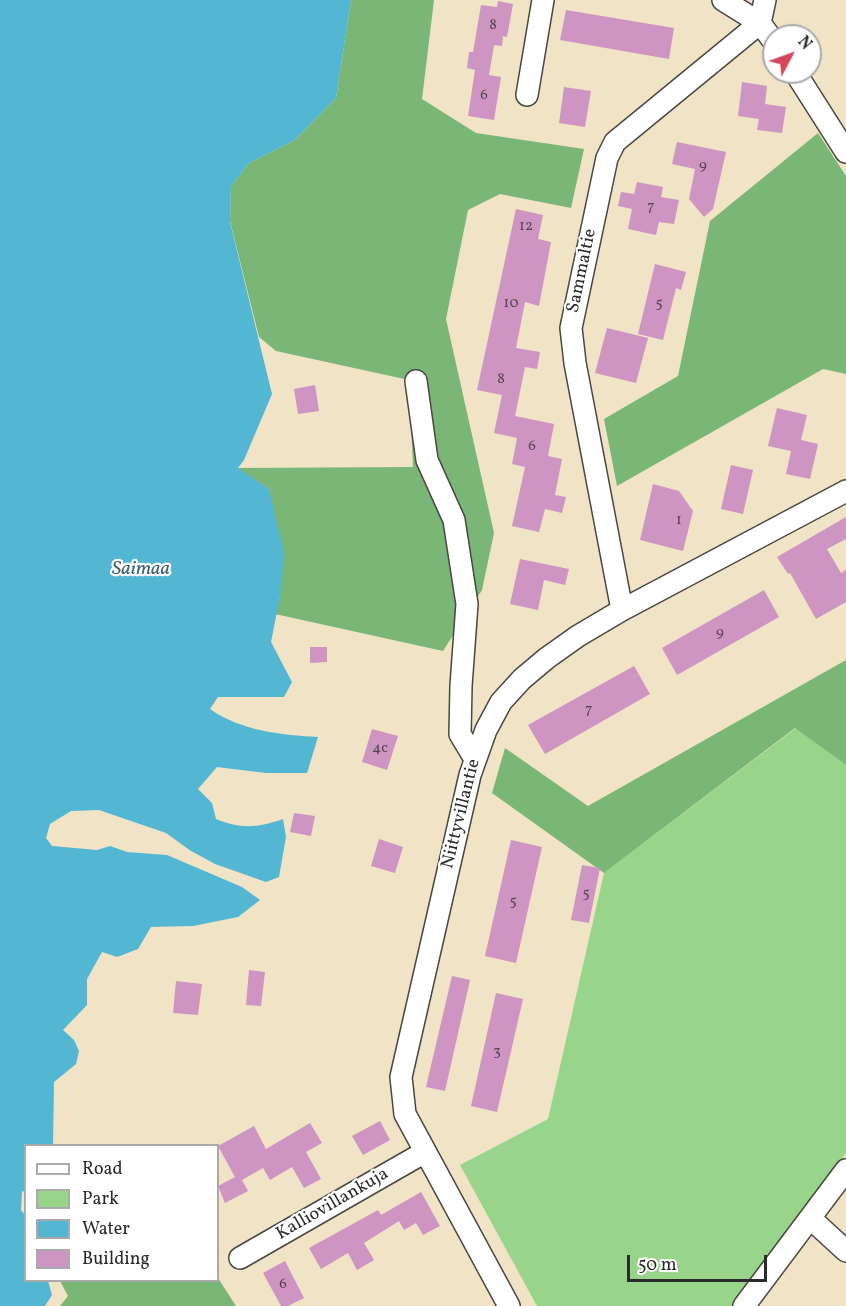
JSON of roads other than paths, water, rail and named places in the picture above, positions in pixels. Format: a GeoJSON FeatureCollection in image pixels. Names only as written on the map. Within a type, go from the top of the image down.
{"type":"FeatureCollection","features":[{"type":"Feature","properties":{"kind":"street"},"geometry":{"type":"LineString","coordinates":[[527,95],[543,0]]}},
{"type":"Feature","properties":{"kind":"street"},"geometry":{"type":"LineString","coordinates":[[723,0],[762,26]]}},
{"type":"Feature","properties":{"kind":"street"},"geometry":{"type":"LineString","coordinates":[[760,23],[765,0]]}},
{"type":"Feature","properties":{"kind":"street","name":"Sammaltie"},"geometry":{"type":"LineString","coordinates":[[622,610],[575,363],[571,328],[607,158],[615,142],[760,23]]}},
{"type":"Feature","properties":{"kind":"street"},"geometry":{"type":"LineString","coordinates":[[803,84],[846,152]]}},
{"type":"Feature","properties":{"kind":"street"},"geometry":{"type":"LineString","coordinates":[[416,381],[427,460],[454,520],[459,552],[467,604],[460,686],[460,734],[475,759]]}},
{"type":"Feature","properties":{"kind":"street","name":"Niittyvillantie"},"geometry":{"type":"LineString","coordinates":[[509,1306],[405,1114],[401,1077],[475,759],[486,729],[501,702],[522,679],[578,636],[622,610],[846,491]]}},
{"type":"Feature","properties":{"kind":"street","name":"Kalliovillankuja"},"geometry":{"type":"LineString","coordinates":[[240,1258],[425,1152]]}},
{"type":"Feature","properties":{"kind":"street"},"geometry":{"type":"LineString","coordinates":[[744,1306],[846,1170]]}},
{"type":"Feature","properties":{"kind":"street"},"geometry":{"type":"LineString","coordinates":[[810,1218],[846,1251]]}},
{"type":"Feature","properties":{"kind":"water","name":"Saimaa"},"geometry":{"type":"Polygon","coordinates":[[[0,0],[351,0],[336,98],[295,140],[249,163],[231,186],[230,222],[272,394],[244,460],[238,468],[269,489],[284,553],[280,597],[271,642],[292,682],[284,697],[218,697],[210,709],[235,722],[262,731],[318,737],[307,773],[266,773],[217,767],[198,789],[212,803],[216,819],[250,826],[283,819],[286,837],[279,877],[266,882],[215,864],[191,851],[166,833],[99,810],[71,811],[50,824],[46,838],[52,846],[97,850],[110,846],[127,852],[167,855],[242,887],[260,900],[238,917],[193,926],[151,927],[138,949],[117,957],[102,952],[87,979],[87,1005],[63,1030],[74,1040],[79,1051],[76,1064],[54,1082],[53,1144],[24,1144],[24,1192],[22,1191],[21,1210],[24,1214],[24,1282],[48,1282],[52,1295],[45,1306],[0,1306],[0,0]]]}}]}
